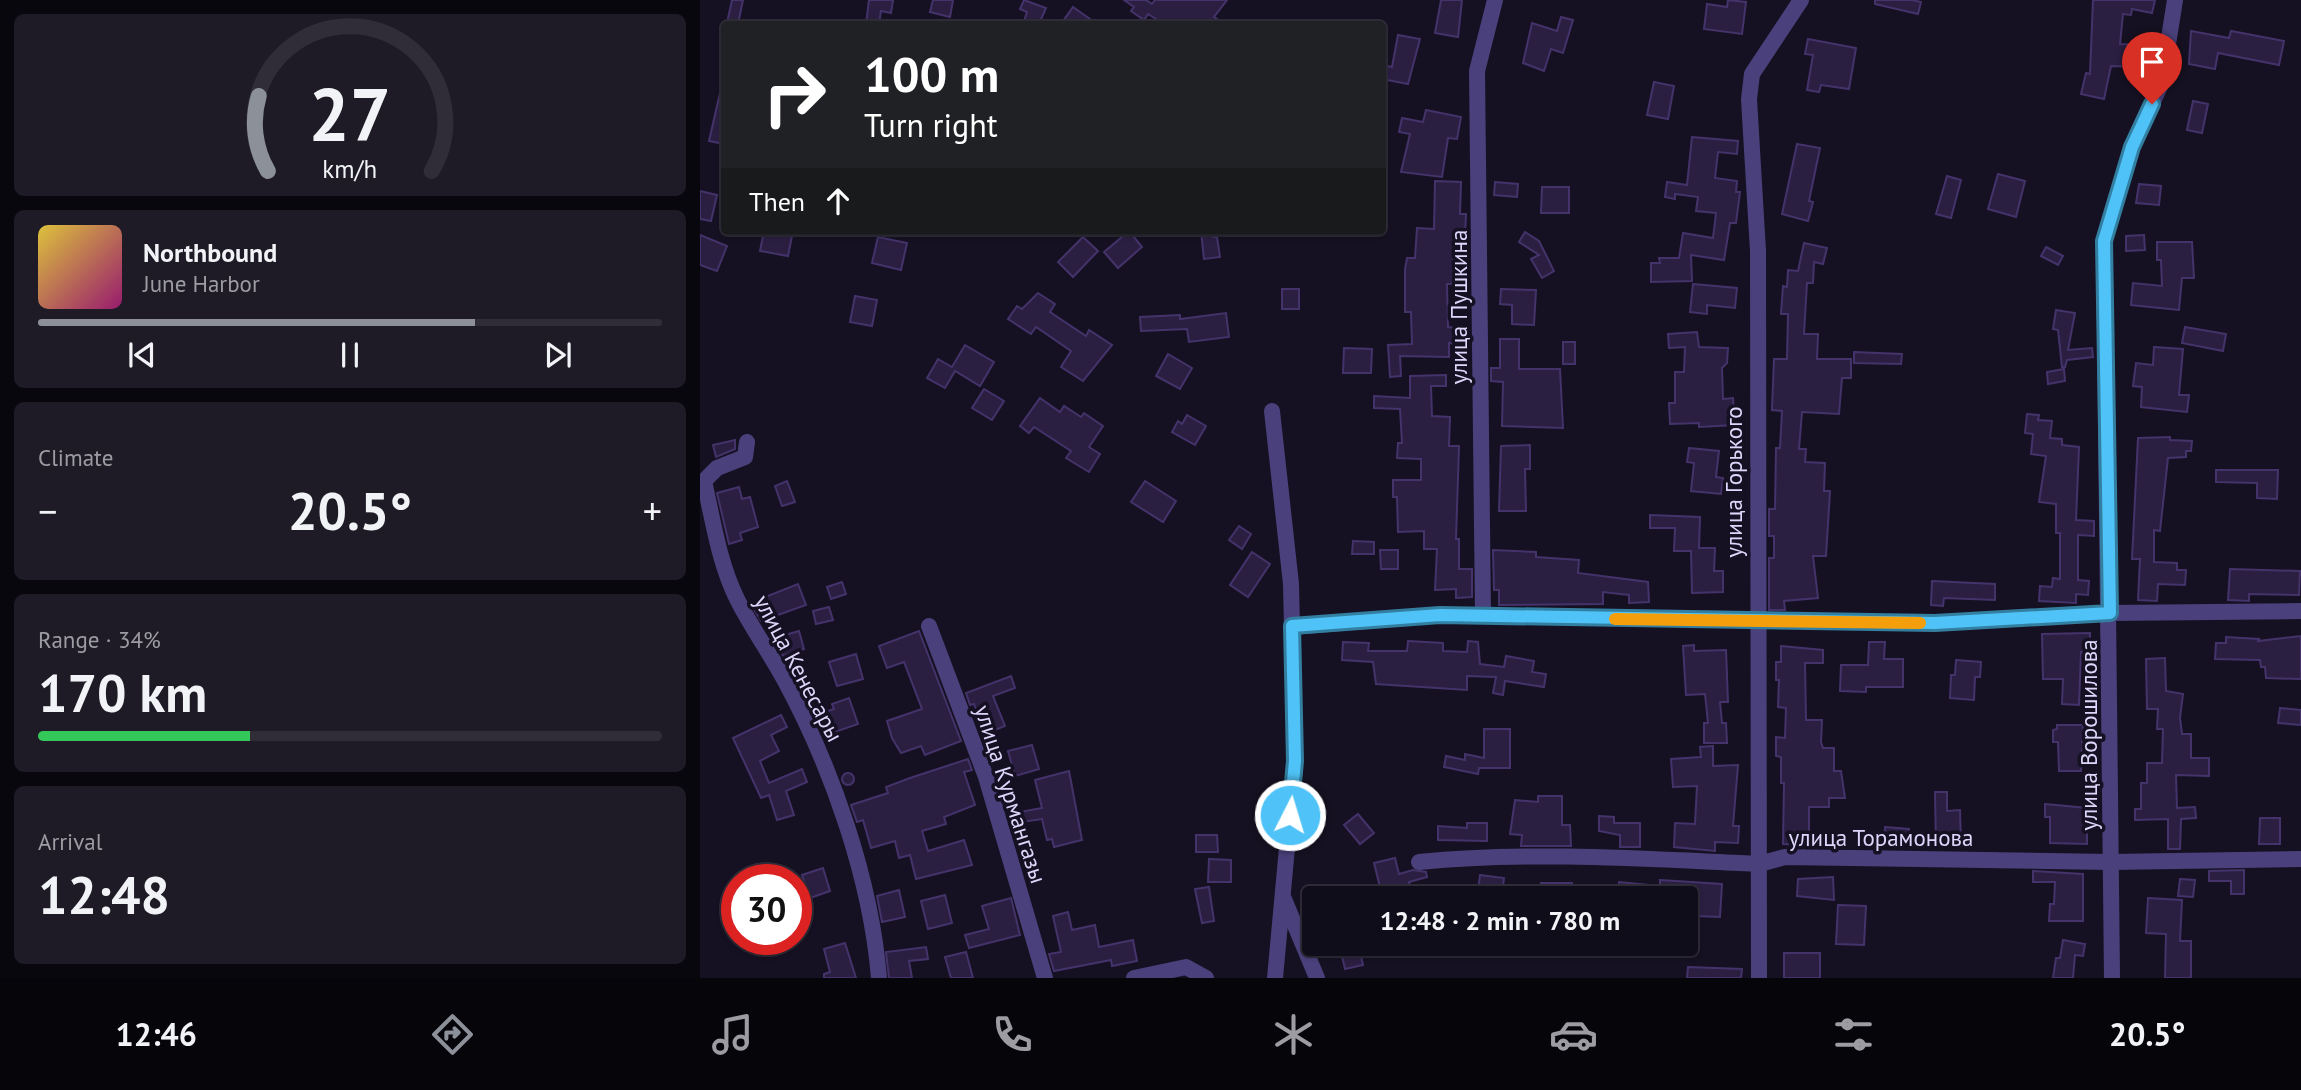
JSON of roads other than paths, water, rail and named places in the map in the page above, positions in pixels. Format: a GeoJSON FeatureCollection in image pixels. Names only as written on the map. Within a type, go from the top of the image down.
{"type":"FeatureCollection","features":[{"type":"Feature","properties":{"kind":"street","name":"улица Пушкина"},"geometry":{"type":"LineString","coordinates":[[1483,616],[1477,71],[1494,0]]}},
{"type":"Feature","properties":{"kind":"street","name":"улица Горького"},"geometry":{"type":"LineString","coordinates":[[1759,978],[1758,251],[1749,99],[1752,74],[1801,0]]}},
{"type":"Feature","properties":{"kind":"street","name":"улица Ворошилова"},"geometry":{"type":"LineString","coordinates":[[2112,978],[2104,241],[2132,147],[2162,82],[2175,0]]}},
{"type":"Feature","properties":{"kind":"street"},"geometry":{"type":"LineString","coordinates":[[1272,411],[1291,584],[1295,761],[1275,978]]}},
{"type":"Feature","properties":{"kind":"street","name":"улица Кенесары"},"geometry":{"type":"LineString","coordinates":[[747,442],[745,457],[718,468],[704,481],[718,542],[736,597],[785,682],[814,742],[851,841],[879,978]]}},
{"type":"Feature","properties":{"kind":"street"},"geometry":{"type":"LineString","coordinates":[[1292,626],[1440,615],[1757,618],[1935,623],[2110,613],[2301,611]]}},
{"type":"Feature","properties":{"kind":"street","name":"улица Курмангазы"},"geometry":{"type":"LineString","coordinates":[[929,626],[986,777],[1045,978]]}},
{"type":"Feature","properties":{"kind":"street","name":"улица Торамонова"},"geometry":{"type":"LineString","coordinates":[[1419,862],[1480,856],[1566,856],[1759,864],[1784,857],[2111,862],[2301,859]]}},
{"type":"Feature","properties":{"kind":"street"},"geometry":{"type":"LineString","coordinates":[[1282,895],[1317,978]]}},
{"type":"Feature","properties":{"kind":"street"},"geometry":{"type":"LineString","coordinates":[[1135,978],[1186,967],[1206,978]]}}]}
